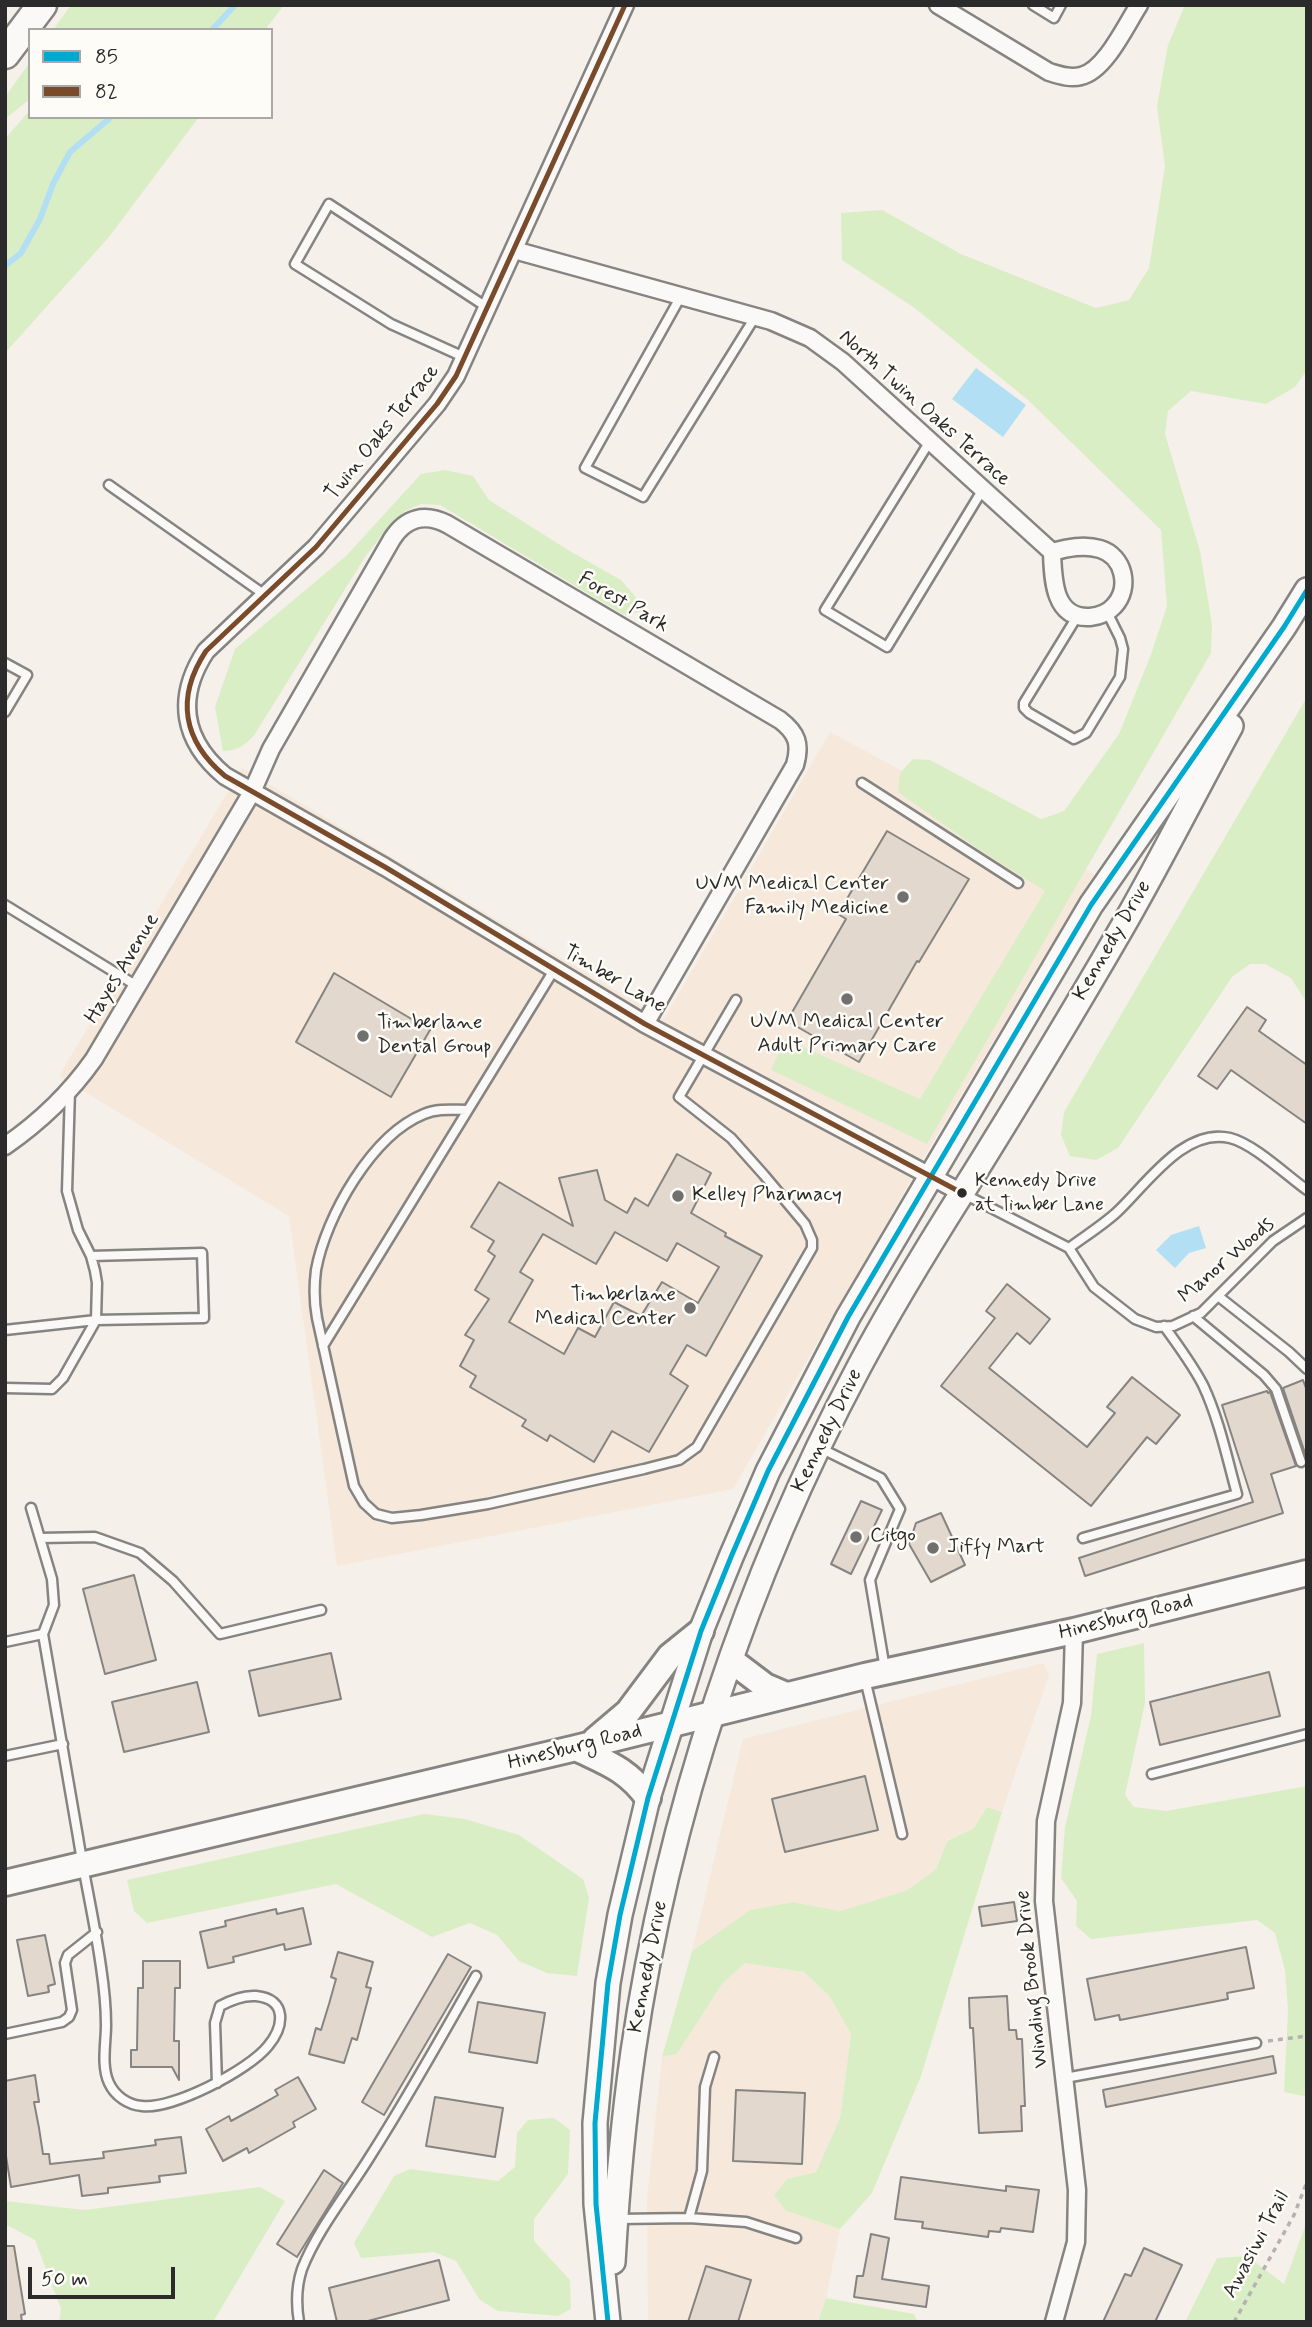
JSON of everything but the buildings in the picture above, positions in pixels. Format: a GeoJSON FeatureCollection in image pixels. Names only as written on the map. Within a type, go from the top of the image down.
{"type":"FeatureCollection","features":[{"type":"Feature","properties":{"kind":"highway"},"geometry":{"type":"LineString","coordinates":[[5,54],[42,5]]}},
{"type":"Feature","properties":{"kind":"main road","name":"Kennedy Drive"},"geometry":{"type":"LineString","coordinates":[[608,2322],[596,2204],[595,2123],[608,1983],[620,1915],[648,1798],[701,1631],[768,1471],[848,1318],[903,1223],[933,1177],[1091,905],[1307,590]]}},
{"type":"Feature","properties":{"kind":"main road","name":"Kennedy Drive"},"geometry":{"type":"LineString","coordinates":[[608,2322],[633,2052],[672,1856],[714,1713],[776,1544],[819,1447],[859,1367],[932,1239],[1124,924],[1284,627]]}},
{"type":"Feature","properties":{"kind":"main road","name":"Hinesburg Road"},"geometry":{"type":"LineString","coordinates":[[5,1883],[583,1747],[875,1674],[1074,1631],[1307,1573]]}},
{"type":"Feature","properties":{"kind":"main road"},"geometry":{"type":"LineString","coordinates":[[648,1798],[627,1774],[583,1747],[628,1712],[670,1656],[701,1631]]}},
{"type":"Feature","properties":{"kind":"main road"},"geometry":{"type":"LineString","coordinates":[[732,1661],[765,1686],[786,1695]]}},
{"type":"Feature","properties":{"kind":"street","name":"Twin Oaks Terrace"},"geometry":{"type":"LineString","coordinates":[[252,792],[226,776],[204,756],[191,731],[187,700],[196,667],[206,651],[316,547],[437,404],[466,358],[625,5]]}},
{"type":"Feature","properties":{"kind":"street"},"geometry":{"type":"LineString","coordinates":[[938,5],[1049,72],[1065,77],[1082,76],[1098,65],[1139,5]]}},
{"type":"Feature","properties":{"kind":"street","name":"North Twin Oaks Terrace"},"geometry":{"type":"LineString","coordinates":[[514,250],[790,328],[826,349],[1052,552]]}},
{"type":"Feature","properties":{"kind":"street","name":"Forest Park"},"geometry":{"type":"LineString","coordinates":[[252,792],[271,749],[392,539],[402,526],[418,518],[436,519],[447,524],[721,685],[788,726],[798,740],[797,757],[782,788],[645,1024]]}},
{"type":"Feature","properties":{"kind":"street"},"geometry":{"type":"LineString","coordinates":[[1090,547],[1112,555],[1122,569],[1124,585],[1118,600],[1107,612],[1093,617],[1078,615],[1063,607],[1055,592],[1052,552],[1090,547]]}},
{"type":"Feature","properties":{"kind":"street","name":"Timber Lane"},"geometry":{"type":"LineString","coordinates":[[252,792],[385,867],[645,1024],[962,1193]]}},
{"type":"Feature","properties":{"kind":"street","name":"Hayes Avenue"},"geometry":{"type":"LineString","coordinates":[[5,1146],[70,1090],[94,1059],[252,792]]}},
{"type":"Feature","properties":{"kind":"street","name":"Winding Brook Drive"},"geometry":{"type":"LineString","coordinates":[[1054,2322],[1071,2264],[1077,2215],[1076,2166],[1044,1901],[1043,1867],[1049,1799],[1072,1703],[1074,1631]]}},
{"type":"Feature","properties":{"kind":"lane"},"geometry":{"type":"LineString","coordinates":[[1033,5],[1054,18],[1061,5]]}},
{"type":"Feature","properties":{"kind":"lane"},"geometry":{"type":"LineString","coordinates":[[466,358],[391,324],[295,264],[329,204],[488,308]]}},
{"type":"Feature","properties":{"kind":"lane"},"geometry":{"type":"LineString","coordinates":[[681,296],[585,468],[643,497],[755,317]]}},
{"type":"Feature","properties":{"kind":"lane"},"geometry":{"type":"LineString","coordinates":[[930,441],[825,610],[887,647],[983,489]]}},
{"type":"Feature","properties":{"kind":"lane"},"geometry":{"type":"LineString","coordinates":[[109,485],[265,595]]}},
{"type":"Feature","properties":{"kind":"lane"},"geometry":{"type":"LineString","coordinates":[[1078,615],[1024,703],[1024,708],[1029,713],[1074,739],[1086,733],[1120,677],[1123,649],[1107,612]]}},
{"type":"Feature","properties":{"kind":"lane"},"geometry":{"type":"LineString","coordinates":[[5,663],[27,675],[5,712]]}},
{"type":"Feature","properties":{"kind":"lane"},"geometry":{"type":"LineString","coordinates":[[862,783],[1018,883]]}},
{"type":"Feature","properties":{"kind":"lane"},"geometry":{"type":"LineString","coordinates":[[5,905],[137,986]]}},
{"type":"Feature","properties":{"kind":"lane"},"geometry":{"type":"LineString","coordinates":[[323,1346],[554,970]]}},
{"type":"Feature","properties":{"kind":"lane"},"geometry":{"type":"LineString","coordinates":[[467,1110],[443,1109],[426,1113],[410,1121],[380,1145],[355,1182],[331,1226],[316,1270],[314,1299],[354,1486],[364,1503],[376,1514],[393,1518],[478,1506],[645,1469],[679,1460],[697,1447],[812,1248],[811,1235],[805,1224],[764,1175],[731,1138],[680,1097],[736,1000]]}},
{"type":"Feature","properties":{"kind":"lane"},"geometry":{"type":"LineString","coordinates":[[5,1388],[52,1390],[63,1378],[96,1320],[97,1283],[91,1256],[78,1230],[67,1191],[70,1090]]}},
{"type":"Feature","properties":{"kind":"lane"},"geometry":{"type":"LineString","coordinates":[[962,1193],[1069,1248],[1116,1213],[1152,1174],[1183,1148],[1214,1137],[1232,1139],[1253,1150],[1307,1190]]}},
{"type":"Feature","properties":{"kind":"lane","name":"Manor Woods"},"geometry":{"type":"LineString","coordinates":[[1069,1248],[1094,1287],[1135,1319],[1156,1327],[1173,1326],[1201,1312],[1273,1241],[1307,1218]]}},
{"type":"Feature","properties":{"kind":"lane"},"geometry":{"type":"LineString","coordinates":[[5,1330],[96,1320],[204,1318],[202,1253],[91,1256]]}},
{"type":"Feature","properties":{"kind":"lane"},"geometry":{"type":"LineString","coordinates":[[1218,1296],[1307,1369]]}},
{"type":"Feature","properties":{"kind":"lane"},"geometry":{"type":"LineString","coordinates":[[1194,1316],[1264,1375],[1276,1389],[1301,1462]]}},
{"type":"Feature","properties":{"kind":"lane"},"geometry":{"type":"LineString","coordinates":[[1083,1538],[1237,1494],[1214,1413],[1203,1386],[1164,1326]]}},
{"type":"Feature","properties":{"kind":"lane"},"geometry":{"type":"LineString","coordinates":[[819,1447],[881,1478],[900,1509],[870,1583],[875,1674],[902,1834]]}},
{"type":"Feature","properties":{"kind":"lane"},"geometry":{"type":"LineString","coordinates":[[32,1507],[52,1579],[54,1605],[43,1634],[97,1932],[105,1994],[106,2076],[115,2093],[132,2104],[144,2107],[176,2100],[217,2082],[251,2063],[269,2046],[281,2024],[281,2015],[273,2003],[254,1996],[242,1997],[220,2006],[215,2023],[217,2082]]}},
{"type":"Feature","properties":{"kind":"lane"},"geometry":{"type":"LineString","coordinates":[[40,1538],[95,1537],[140,1553],[173,1581],[220,1633],[321,1610]]}},
{"type":"Feature","properties":{"kind":"lane"},"geometry":{"type":"LineString","coordinates":[[5,1642],[43,1634]]}},
{"type":"Feature","properties":{"kind":"lane"},"geometry":{"type":"LineString","coordinates":[[1152,1774],[1307,1734]]}},
{"type":"Feature","properties":{"kind":"lane"},"geometry":{"type":"LineString","coordinates":[[5,1756],[63,1744]]}},
{"type":"Feature","properties":{"kind":"lane"},"geometry":{"type":"LineString","coordinates":[[5,2034],[62,2022],[69,2017],[72,2010],[65,1963],[68,1955],[97,1932]]}},
{"type":"Feature","properties":{"kind":"lane"},"geometry":{"type":"LineString","coordinates":[[299,2322],[297,2286],[303,2269],[320,2236],[396,2115],[477,1976]]}},
{"type":"Feature","properties":{"kind":"lane"},"geometry":{"type":"LineString","coordinates":[[1065,2078],[1255,2043]]}},
{"type":"Feature","properties":{"kind":"lane"},"geometry":{"type":"LineString","coordinates":[[690,2218],[702,2171],[705,2087],[713,2057]]}},
{"type":"Feature","properties":{"kind":"lane"},"geometry":{"type":"LineString","coordinates":[[616,2219],[690,2218],[746,2222],[796,2238]]}},
{"type":"Feature","properties":{"kind":"path"},"geometry":{"type":"LineString","coordinates":[[1255,2043],[1307,2036]]}},
{"type":"Feature","properties":{"kind":"path","name":"Awasiwi Trail"},"geometry":{"type":"LineString","coordinates":[[1234,2322],[1294,2216],[1307,2182]]}},
{"type":"Feature","properties":{"kind":"shaded area"},"geometry":{"type":"Polygon","coordinates":[[[830,732],[1094,874],[937,1135],[733,1489],[337,1566],[289,1216],[59,1076],[242,768],[664,1019],[830,732]]]}},
{"type":"Feature","properties":{"kind":"shaded area"},"geometry":{"type":"Polygon","coordinates":[[[1043,1663],[1049,1675],[1002,1812],[987,1807],[974,1828],[947,1840],[936,1869],[908,1890],[840,1911],[793,1902],[750,1910],[692,1951],[743,1739],[1043,1663]]]}},
{"type":"Feature","properties":{"kind":"shaded area"},"geometry":{"type":"Polygon","coordinates":[[[745,1963],[804,1972],[830,1997],[851,2034],[840,2118],[816,2172],[787,2179],[786,2211],[840,2229],[826,2298],[818,2322],[648,2322],[647,2199],[662,2057],[677,2054],[722,1984],[745,1963]]]}},
{"type":"Feature","properties":{"kind":"green space"},"geometry":{"type":"Polygon","coordinates":[[[71,5],[284,5],[267,28],[54,28],[71,5]]]}},
{"type":"Feature","properties":{"kind":"green space"},"geometry":{"type":"Polygon","coordinates":[[[1185,5],[1307,5],[1307,370],[1295,387],[1266,404],[1191,391],[1168,411],[1165,434],[1200,551],[1212,625],[1211,653],[927,1144],[771,1070],[785,1039],[920,1099],[1045,891],[977,848],[898,792],[900,773],[913,759],[930,760],[1041,819],[1064,811],[1119,734],[1150,657],[1167,606],[1161,530],[1028,400],[916,309],[842,260],[841,213],[882,210],[961,254],[1096,308],[1129,300],[1149,268],[1165,166],[1157,106],[1168,45],[1185,5]]]}},
{"type":"Feature","properties":{"kind":"green space"},"geometry":{"type":"Polygon","coordinates":[[[28,65],[28,101],[5,119],[5,97],[28,65]]]}},
{"type":"Feature","properties":{"kind":"green space"},"geometry":{"type":"Polygon","coordinates":[[[28,112],[28,119],[198,119],[109,237],[5,353],[5,139],[28,112]]]}},
{"type":"Feature","properties":{"kind":"green space"},"geometry":{"type":"Polygon","coordinates":[[[445,470],[473,476],[489,500],[621,580],[647,610],[624,615],[440,505],[421,504],[405,511],[389,526],[365,557],[255,734],[241,747],[223,751],[215,707],[235,649],[346,556],[421,474],[445,470]]]}},
{"type":"Feature","properties":{"kind":"green space"},"geometry":{"type":"Polygon","coordinates":[[[1307,697],[1307,1003],[1291,978],[1265,964],[1250,964],[1232,977],[1118,1148],[1096,1160],[1070,1156],[1061,1135],[1064,1112],[1307,697]]]}},
{"type":"Feature","properties":{"kind":"green space"},"geometry":{"type":"Polygon","coordinates":[[[1144,1643],[1145,1703],[1125,1795],[1134,1807],[1166,1811],[1307,1786],[1307,2094],[1303,2096],[1284,2092],[1288,2010],[1285,1970],[1275,1933],[1257,1920],[1091,1939],[1076,1926],[1077,1901],[1061,1878],[1065,1827],[1091,1716],[1097,1654],[1144,1643]]]}},
{"type":"Feature","properties":{"kind":"green space"},"geometry":{"type":"Polygon","coordinates":[[[987,1807],[1002,1812],[921,2076],[872,2193],[840,2229],[786,2211],[774,2195],[787,2179],[816,2172],[840,2118],[851,2034],[830,1997],[804,1972],[745,1963],[722,1984],[677,2054],[662,2057],[692,1951],[750,1910],[793,1902],[840,1911],[908,1890],[936,1869],[947,1841],[974,1828],[987,1807]]]}},
{"type":"Feature","properties":{"kind":"green space"},"geometry":{"type":"Polygon","coordinates":[[[424,1814],[465,1819],[519,1835],[583,1879],[589,1898],[577,1976],[547,1973],[519,1961],[497,1935],[470,1923],[432,1937],[336,1884],[147,1923],[134,1911],[127,1880],[424,1814]]]}},
{"type":"Feature","properties":{"kind":"green space"},"geometry":{"type":"Polygon","coordinates":[[[554,2118],[570,2130],[568,2174],[534,2219],[534,2241],[570,2280],[571,2309],[558,2316],[498,2311],[480,2300],[456,2261],[434,2252],[361,2258],[354,2243],[394,2176],[410,2169],[498,2181],[515,2167],[517,2133],[528,2120],[554,2118]]]}},
{"type":"Feature","properties":{"kind":"green space"},"geometry":{"type":"Polygon","coordinates":[[[260,2187],[285,2201],[213,2322],[59,2322],[61,2309],[35,2240],[5,2224],[5,2201],[85,2210],[260,2187]]]}},
{"type":"Feature","properties":{"kind":"green space"},"geometry":{"type":"Polygon","coordinates":[[[1307,2221],[1307,2322],[1185,2322],[1217,2258],[1247,2256],[1284,2284],[1307,2221]]]}},
{"type":"Feature","properties":{"kind":"green space"},"geometry":{"type":"Polygon","coordinates":[[[826,2298],[914,2314],[918,2322],[818,2322],[826,2298]]]}},
{"type":"Feature","properties":{"kind":"water"},"geometry":{"type":"Polygon","coordinates":[[[976,368],[1026,405],[1003,437],[952,399],[976,368]]]}},
{"type":"Feature","properties":{"kind":"water"},"geometry":{"type":"Polygon","coordinates":[[[1199,1226],[1206,1248],[1189,1253],[1175,1268],[1156,1250],[1171,1235],[1199,1226]]]}},
{"type":"Feature","properties":{"kind":"waterway"},"geometry":{"type":"LineString","coordinates":[[214,28],[235,5]]}},
{"type":"Feature","properties":{"kind":"waterway"},"geometry":{"type":"LineString","coordinates":[[5,266],[21,253],[40,219],[53,184],[70,152],[109,119]]}},
{"type":"Feature","properties":{"kind":"transit line","name":"82"},"geometry":{"type":"LineString","coordinates":[[625,5],[456,376],[437,404],[316,547],[206,651],[196,668],[187,702],[192,733],[211,763],[225,776],[385,867],[645,1024],[962,1193]]}},
{"type":"Feature","properties":{"kind":"transit line","name":"85"},"geometry":{"type":"LineString","coordinates":[[608,2322],[596,2204],[595,2123],[608,1983],[620,1915],[648,1798],[701,1631],[768,1471],[848,1317],[1091,905],[1307,590]]}},
{"type":"Feature","properties":{"kind":"place","name":"UVM Medical Center Family Medicine"},"geometry":{"type":"Point","coordinates":[903,897]}},
{"type":"Feature","properties":{"kind":"place","name":"UVM Medical Center Adult Primary Care"},"geometry":{"type":"Point","coordinates":[847,999]}},
{"type":"Feature","properties":{"kind":"place","name":"Timberlane Dental Group"},"geometry":{"type":"Point","coordinates":[363,1036]}},
{"type":"Feature","properties":{"kind":"place","name":"Kennedy Drive at Timber Lane"},"geometry":{"type":"Point","coordinates":[962,1193]}},
{"type":"Feature","properties":{"kind":"place","name":"Kelley Pharmacy"},"geometry":{"type":"Point","coordinates":[678,1196]}},
{"type":"Feature","properties":{"kind":"place","name":"Timberlane Medical Center"},"geometry":{"type":"Point","coordinates":[690,1308]}},
{"type":"Feature","properties":{"kind":"place","name":"Citgo"},"geometry":{"type":"Point","coordinates":[856,1537]}},
{"type":"Feature","properties":{"kind":"place","name":"Jiffy Mart"},"geometry":{"type":"Point","coordinates":[933,1548]}}]}
